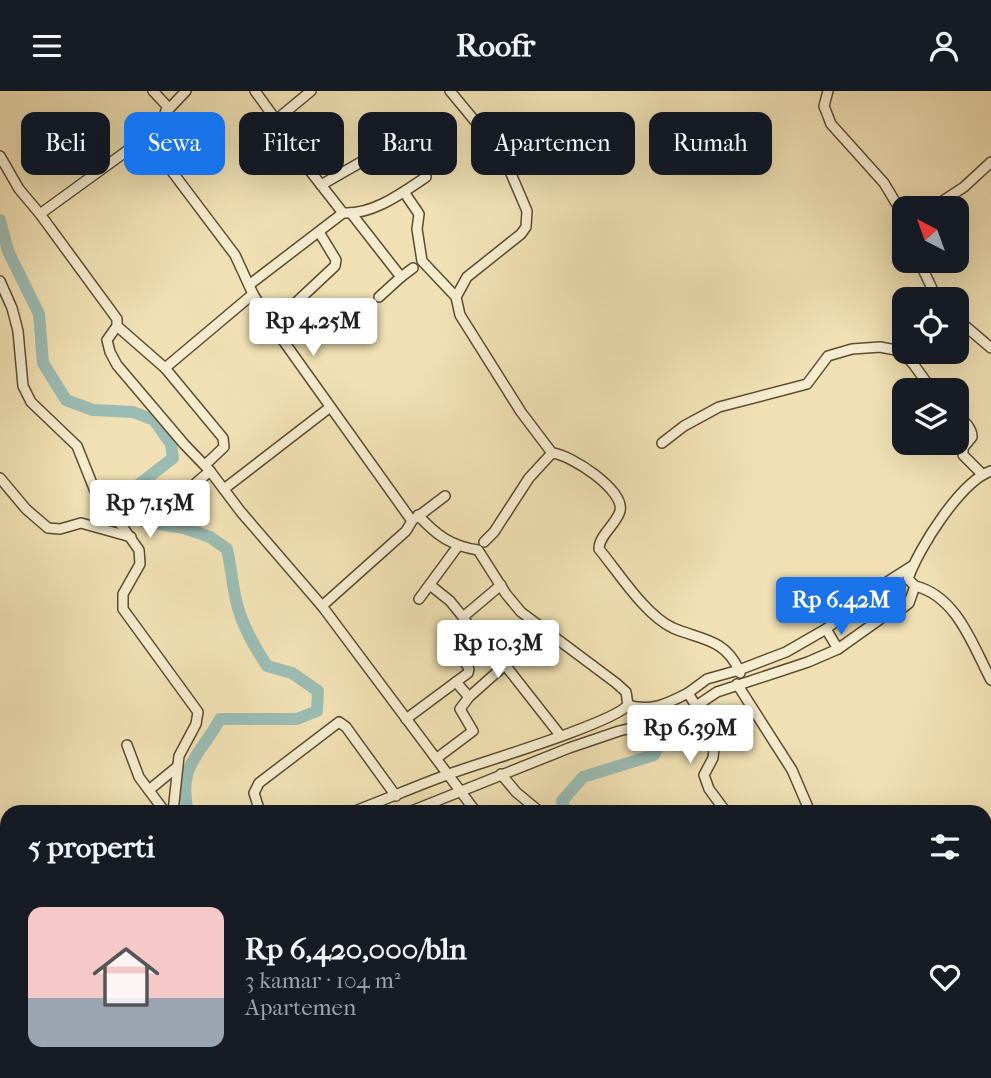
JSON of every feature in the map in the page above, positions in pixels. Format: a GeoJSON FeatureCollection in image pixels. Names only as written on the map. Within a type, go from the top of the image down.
{"type":"FeatureCollection","features":[{"type":"Feature","properties":{"kind":"street"},"geometry":{"type":"LineString","coordinates":[[153,91],[167,106],[167,111]]}},
{"type":"Feature","properties":{"kind":"street"},"geometry":{"type":"LineString","coordinates":[[167,111],[186,91]]}},
{"type":"Feature","properties":{"kind":"street"},"geometry":{"type":"LineString","coordinates":[[255,91],[270,112]]}},
{"type":"Feature","properties":{"kind":"street"},"geometry":{"type":"LineString","coordinates":[[286,112],[311,91]]}},
{"type":"Feature","properties":{"kind":"street"},"geometry":{"type":"LineString","coordinates":[[450,91],[503,155],[527,211],[528,220],[521,234],[467,277],[456,297]]}},
{"type":"Feature","properties":{"kind":"street"},"geometry":{"type":"LineString","coordinates":[[828,91],[824,106],[831,124],[884,183],[892,196]]}},
{"type":"Feature","properties":{"kind":"street"},"geometry":{"type":"LineString","coordinates":[[40,214],[124,153]]}},
{"type":"Feature","properties":{"kind":"street"},"geometry":{"type":"LineString","coordinates":[[0,156],[19,189],[114,315],[117,326],[165,368],[224,440],[224,447],[207,468],[168,507]]}},
{"type":"Feature","properties":{"kind":"street"},"geometry":{"type":"LineString","coordinates":[[950,196],[991,162]]}},
{"type":"Feature","properties":{"kind":"street"},"geometry":{"type":"LineString","coordinates":[[321,185],[358,164]]}},
{"type":"Feature","properties":{"kind":"street"},"geometry":{"type":"LineString","coordinates":[[175,175],[235,255],[272,324],[330,408],[410,515],[457,547],[478,550],[514,604],[543,629],[623,688],[628,697],[628,705],[621,711],[371,805]]}},
{"type":"Feature","properties":{"kind":"street"},"geometry":{"type":"LineString","coordinates":[[313,175],[401,277]]}},
{"type":"Feature","properties":{"kind":"street"},"geometry":{"type":"LineString","coordinates":[[165,368],[318,232],[347,213],[382,204],[426,177]]}},
{"type":"Feature","properties":{"kind":"street"},"geometry":{"type":"LineString","coordinates":[[404,192],[419,214],[417,229],[422,261],[456,297],[460,315],[522,412],[552,453],[565,455],[579,463],[596,476],[617,499],[621,509],[598,548],[653,614],[674,628],[713,641],[730,654],[792,770],[807,805]]}},
{"type":"Feature","properties":{"kind":"street"},"geometry":{"type":"LineString","coordinates":[[272,324],[335,266],[336,260],[318,232]]}},
{"type":"Feature","properties":{"kind":"street"},"geometry":{"type":"LineString","coordinates":[[379,297],[413,268]]}},
{"type":"Feature","properties":{"kind":"street"},"geometry":{"type":"LineString","coordinates":[[0,281],[12,307],[18,331],[23,386],[31,402],[77,446],[97,496],[139,550],[140,564],[122,594],[123,609],[198,712],[196,723],[179,756],[174,805]]}},
{"type":"Feature","properties":{"kind":"street"},"geometry":{"type":"LineString","coordinates":[[117,326],[107,340],[113,359],[322,606],[471,805]]}},
{"type":"Feature","properties":{"kind":"street"},"geometry":{"type":"LineString","coordinates":[[969,329],[991,348]]}},
{"type":"Feature","properties":{"kind":"street"},"geometry":{"type":"LineString","coordinates":[[662,443],[684,426],[719,407],[807,384],[812,381],[828,356],[852,349],[880,348],[901,351],[923,378]]}},
{"type":"Feature","properties":{"kind":"street"},"geometry":{"type":"LineString","coordinates":[[223,489],[330,408]]}},
{"type":"Feature","properties":{"kind":"street"},"geometry":{"type":"LineString","coordinates":[[484,542],[494,532],[519,492],[552,453]]}},
{"type":"Feature","properties":{"kind":"street"},"geometry":{"type":"LineString","coordinates":[[914,589],[908,579],[920,551],[963,491],[986,472],[963,455]]}},
{"type":"Feature","properties":{"kind":"street"},"geometry":{"type":"LineString","coordinates":[[0,478],[38,521],[48,528],[60,529],[80,523],[131,537]]}},
{"type":"Feature","properties":{"kind":"street"},"geometry":{"type":"LineString","coordinates":[[322,606],[406,531],[415,518],[445,496]]}},
{"type":"Feature","properties":{"kind":"street"},"geometry":{"type":"LineString","coordinates":[[419,599],[457,547]]}},
{"type":"Feature","properties":{"kind":"street"},"geometry":{"type":"LineString","coordinates":[[696,706],[740,677],[828,632],[890,580],[912,566]]}},
{"type":"Feature","properties":{"kind":"street"},"geometry":{"type":"LineString","coordinates":[[406,719],[469,670],[451,643],[468,625],[449,600],[430,585]]}},
{"type":"Feature","properties":{"kind":"street"},"geometry":{"type":"LineString","coordinates":[[463,617],[501,585]]}},
{"type":"Feature","properties":{"kind":"street"},"geometry":{"type":"LineString","coordinates":[[628,705],[645,709],[656,708],[688,693],[707,679],[740,677],[808,662],[909,603],[914,589]]}},
{"type":"Feature","properties":{"kind":"street"},"geometry":{"type":"LineString","coordinates":[[914,589],[927,589],[952,610],[991,680]]}},
{"type":"Feature","properties":{"kind":"street"},"geometry":{"type":"LineString","coordinates":[[437,758],[473,731],[460,709],[469,697],[543,629]]}},
{"type":"Feature","properties":{"kind":"street"},"geometry":{"type":"LineString","coordinates":[[828,632],[837,647]]}},
{"type":"Feature","properties":{"kind":"street"},"geometry":{"type":"LineString","coordinates":[[505,665],[560,735]]}},
{"type":"Feature","properties":{"kind":"street"},"geometry":{"type":"LineString","coordinates":[[456,682],[469,697]]}},
{"type":"Feature","properties":{"kind":"street"},"geometry":{"type":"LineString","coordinates":[[688,693],[715,748],[704,775],[709,789],[721,805]]}},
{"type":"Feature","properties":{"kind":"street"},"geometry":{"type":"LineString","coordinates":[[426,805],[501,774],[619,731],[648,724],[655,719],[656,708]]}},
{"type":"Feature","properties":{"kind":"street"},"geometry":{"type":"LineString","coordinates":[[258,805],[254,793],[259,783],[339,722],[346,727],[396,796]]}},
{"type":"Feature","properties":{"kind":"street"},"geometry":{"type":"LineString","coordinates":[[127,745],[139,777],[160,805]]}},
{"type":"Feature","properties":{"kind":"street"},"geometry":{"type":"LineString","coordinates":[[149,790],[177,767]]}},
{"type":"Feature","properties":{"kind":"street"},"geometry":{"type":"LineString","coordinates":[[501,774],[532,805]]}},
{"type":"Feature","properties":{"kind":"waterway"},"geometry":{"type":"LineString","coordinates":[[0,220],[8,251],[39,314],[43,363],[66,400],[93,410],[133,412],[154,420],[171,444],[173,458],[137,486],[122,507],[142,521],[184,528],[210,537],[227,549],[241,618],[267,666],[292,673],[318,691],[317,711],[297,719],[220,719],[188,772],[187,805]]}},
{"type":"Feature","properties":{"kind":"waterway"},"geometry":{"type":"LineString","coordinates":[[563,805],[562,801],[583,777],[654,755],[671,717]]}}]}
